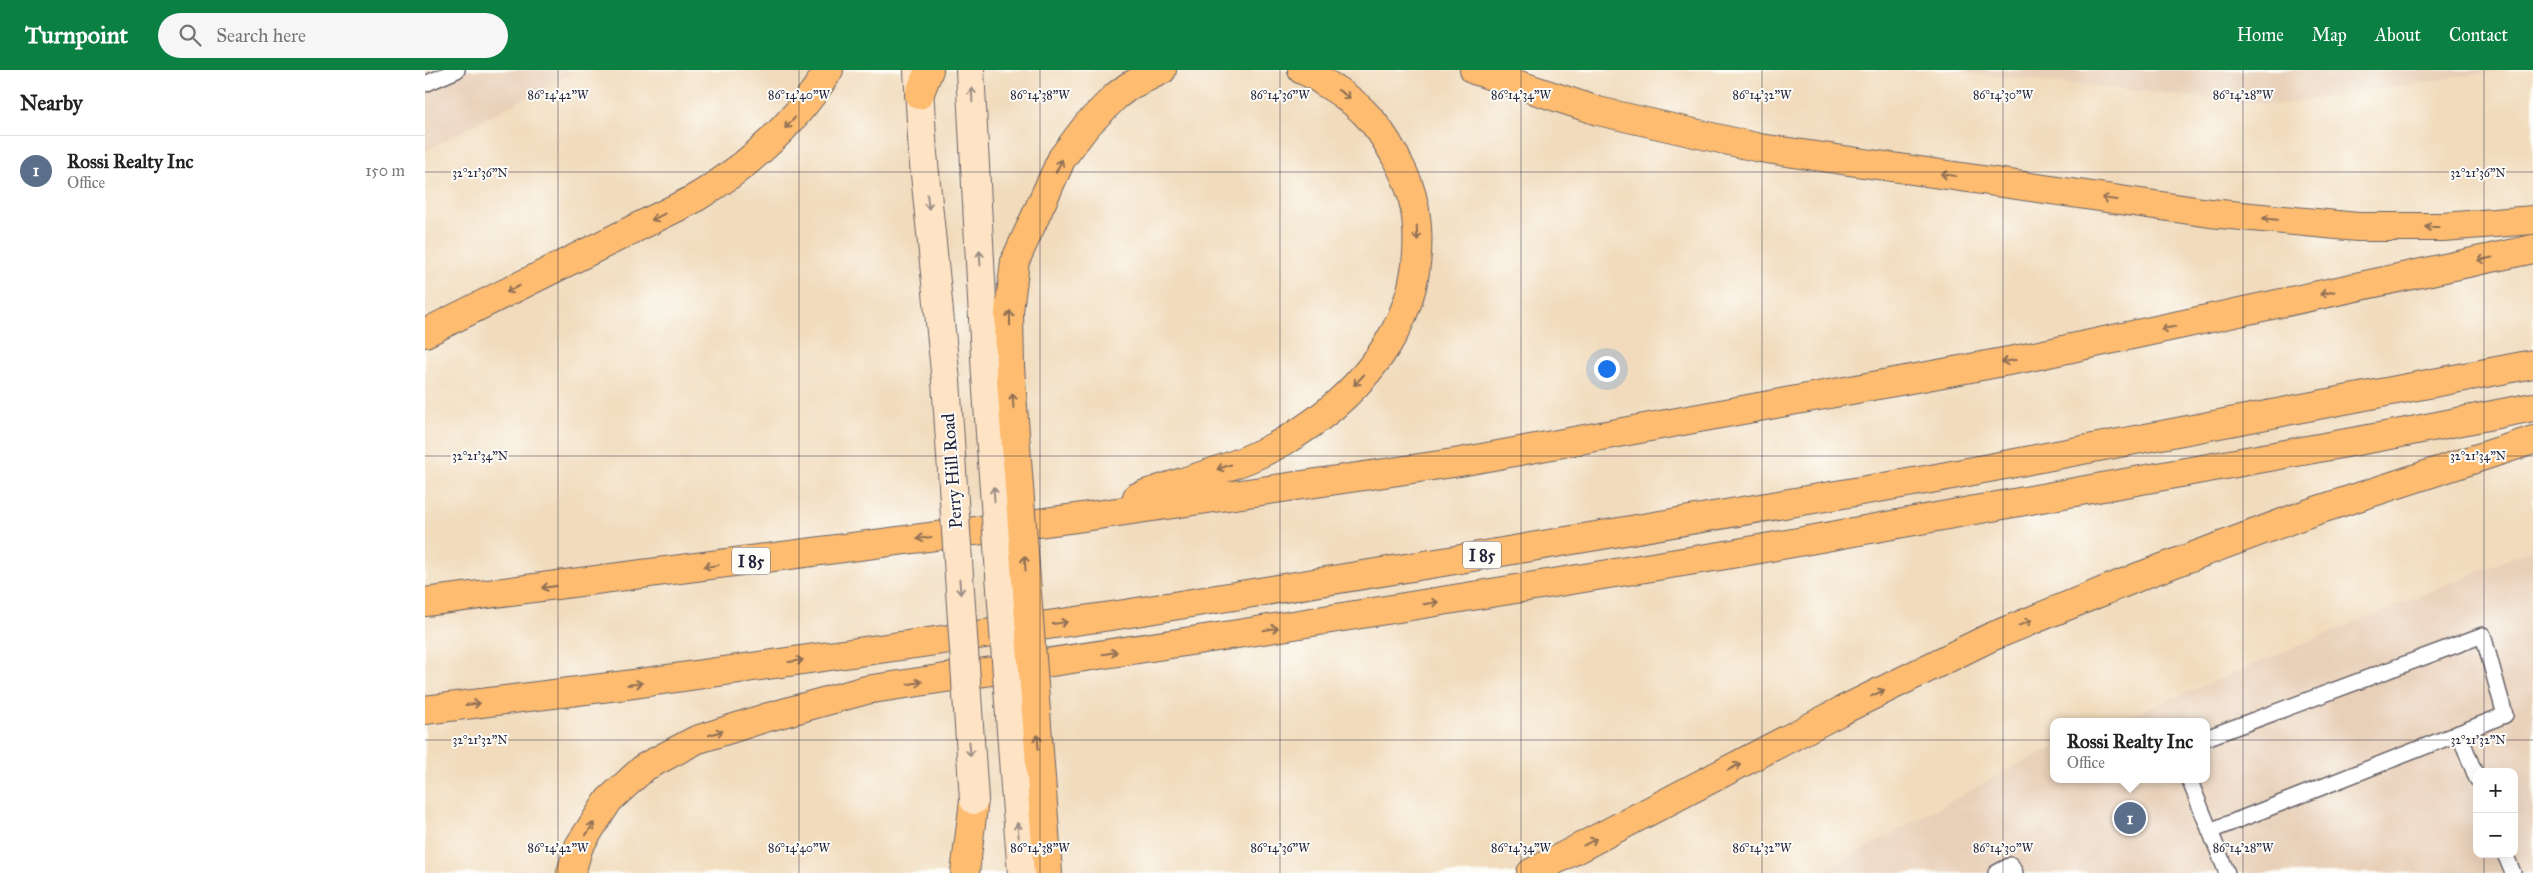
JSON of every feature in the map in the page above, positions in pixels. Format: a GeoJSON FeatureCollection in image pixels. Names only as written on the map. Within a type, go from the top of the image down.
{"type":"FeatureCollection","features":[{"type":"Feature","properties":{"kind":"highway"},"geometry":{"type":"LineString","coordinates":[[425,333],[683,204],[720,183],[771,142],[794,118],[829,70]]}},
{"type":"Feature","properties":{"kind":"highway"},"geometry":{"type":"LineString","coordinates":[[918,82],[929,70]]}},
{"type":"Feature","properties":{"kind":"highway"},"geometry":{"type":"LineString","coordinates":[[1048,873],[1042,791],[998,372],[1009,312],[1015,261],[1062,158],[1087,125],[1115,96],[1129,86],[1162,70]]}},
{"type":"Feature","properties":{"kind":"highway"},"geometry":{"type":"LineString","coordinates":[[1076,518],[1248,458],[1286,439],[1315,420],[1359,381],[1378,358],[1394,332],[1412,289],[1418,253],[1417,222],[1407,180],[1389,141],[1358,105],[1346,95],[1302,70]]}},
{"type":"Feature","properties":{"kind":"highway"},"geometry":{"type":"LineString","coordinates":[[1474,70],[1598,111],[1760,148],[2210,213],[2358,227],[2443,227],[2533,220]]}},
{"type":"Feature","properties":{"kind":"highway","name":"I 85"},"geometry":{"type":"LineString","coordinates":[[425,602],[1076,518],[1460,462],[2025,358],[2533,249]]}},
{"type":"Feature","properties":{"kind":"highway","name":"I 85"},"geometry":{"type":"LineString","coordinates":[[425,710],[626,685],[1118,615],[1439,563],[1931,479],[2533,364]]}},
{"type":"Feature","properties":{"kind":"highway"},"geometry":{"type":"LineString","coordinates":[[571,873],[579,846],[609,800],[645,767],[696,740],[765,718],[866,690],[1244,633],[1726,555],[2396,434],[2533,407]]}},
{"type":"Feature","properties":{"kind":"highway"},"geometry":{"type":"LineString","coordinates":[[1531,873],[1843,710],[1991,636],[2143,575],[2309,513],[2533,440]]}},
{"type":"Feature","properties":{"kind":"highway"},"geometry":{"type":"LineString","coordinates":[[965,873],[974,800]]}},
{"type":"Feature","properties":{"kind":"main road"},"geometry":{"type":"LineString","coordinates":[[970,70],[998,372],[1015,787],[1022,873]]}},
{"type":"Feature","properties":{"kind":"main road","name":"Perry Hill Road"},"geometry":{"type":"LineString","coordinates":[[918,82],[946,381],[974,800],[977,873]]}},
{"type":"Feature","properties":{"kind":"lane"},"geometry":{"type":"LineString","coordinates":[[425,84],[457,70]]}},
{"type":"Feature","properties":{"kind":"lane"},"geometry":{"type":"LineString","coordinates":[[2210,736],[2483,634],[2505,715],[2210,830]]}},
{"type":"Feature","properties":{"kind":"lane"},"geometry":{"type":"LineString","coordinates":[[2459,732],[2473,769]]}},
{"type":"Feature","properties":{"kind":"lane"},"geometry":{"type":"LineString","coordinates":[[2191,783],[2227,873]]}},
{"type":"Feature","properties":{"kind":"lane"},"geometry":{"type":"LineString","coordinates":[[2507,858],[2513,873]]}},
{"type":"Feature","properties":{"kind":"lane"},"geometry":{"type":"LineString","coordinates":[[1996,873],[2011,865],[2015,873]]}},
{"type":"Feature","properties":{"kind":"shaded area"},"geometry":{"type":"Polygon","coordinates":[[[425,70],[577,70],[425,151],[425,70]]]}},
{"type":"Feature","properties":{"kind":"shaded area"},"geometry":{"type":"Polygon","coordinates":[[[1939,70],[2504,70],[2274,105],[1939,70]]]}},
{"type":"Feature","properties":{"kind":"shaded area"},"geometry":{"type":"Polygon","coordinates":[[[2533,549],[2533,873],[1821,873],[2031,757],[2050,749],[2050,783],[2210,783],[2210,718],[2125,718],[2533,549]]]}},
{"type":"Feature","properties":{"kind":"place","name":"Rossi Realty Inc"},"geometry":{"type":"Point","coordinates":[2130,818]}}]}
